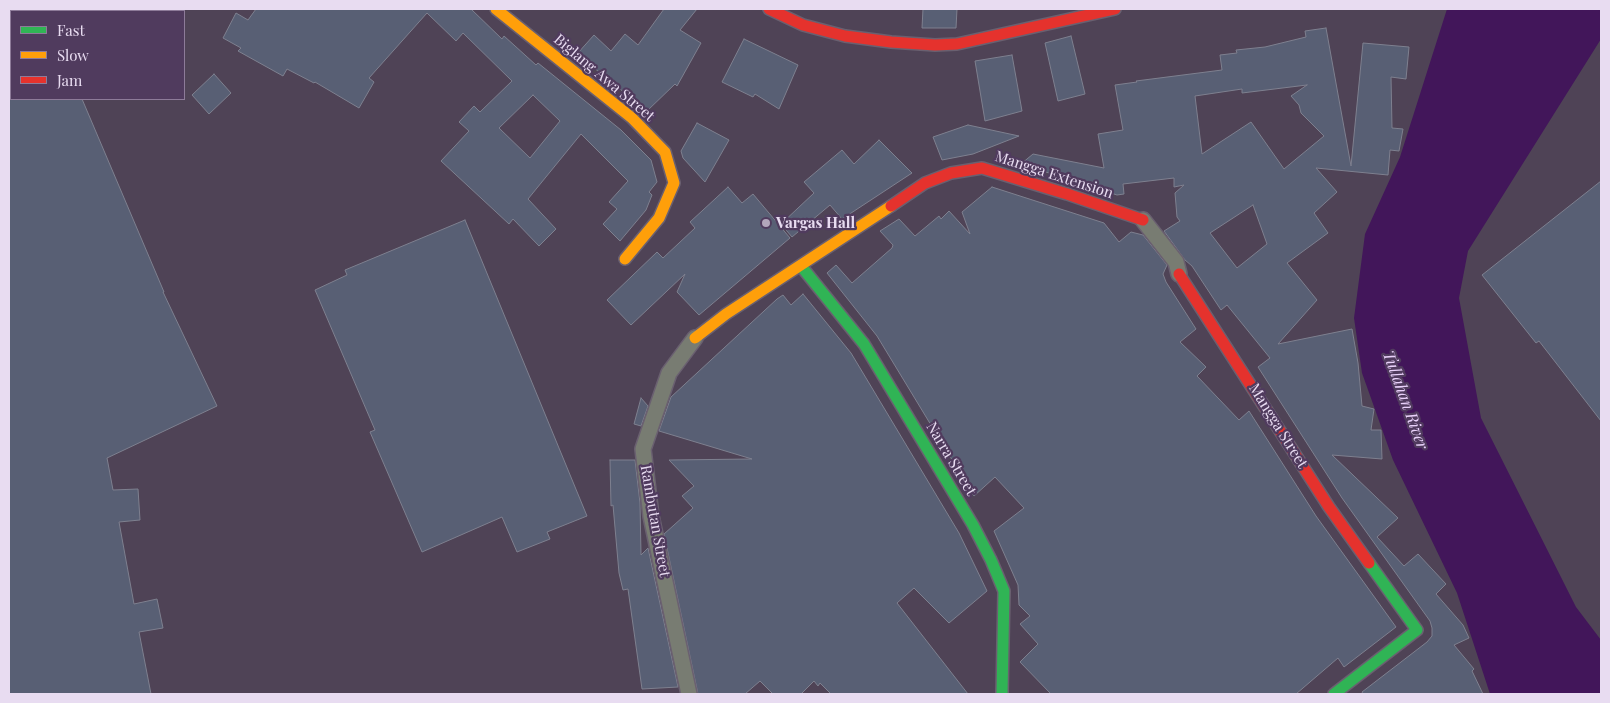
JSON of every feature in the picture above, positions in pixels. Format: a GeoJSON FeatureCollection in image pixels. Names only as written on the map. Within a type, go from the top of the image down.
{"type":"FeatureCollection","features":[{"type":"Feature","properties":{"kind":"street","name":"Biglang Awa Street"},"geometry":{"type":"LineString","coordinates":[[496,9],[632,118],[665,152],[674,183],[659,218],[625,259]]}},
{"type":"Feature","properties":{"kind":"street"},"geometry":{"type":"LineString","coordinates":[[769,9],[803,25],[844,36],[935,45],[957,44],[1115,9]]}},
{"type":"Feature","properties":{"kind":"street","name":"Mangga Extension"},"geometry":{"type":"LineString","coordinates":[[801,266],[925,183],[951,173],[982,168],[1143,220]]}},
{"type":"Feature","properties":{"kind":"street","name":"Rambutan Street"},"geometry":{"type":"LineString","coordinates":[[694,338],[726,314],[801,266]]}},
{"type":"Feature","properties":{"kind":"street","name":"Narra Street"},"geometry":{"type":"LineString","coordinates":[[801,266],[864,344],[973,524],[991,560],[1004,591],[1002,694]]}},
{"type":"Feature","properties":{"kind":"street","name":"Mangga Street"},"geometry":{"type":"LineString","coordinates":[[1180,274],[1255,389],[1313,483],[1417,630],[1334,694]]}},
{"type":"Feature","properties":{"kind":"lane","name":"Mangga Street"},"geometry":{"type":"LineString","coordinates":[[1143,220],[1176,262],[1180,274]]}},
{"type":"Feature","properties":{"kind":"lane","name":"Rambutan Street"},"geometry":{"type":"LineString","coordinates":[[688,694],[651,516],[643,449],[669,373],[694,338]]}},
{"type":"Feature","properties":{"kind":"water","name":"Tullahan River"},"geometry":{"type":"Polygon","coordinates":[[[1447,9],[1601,9],[1601,39],[1468,251],[1459,298],[1481,418],[1576,607],[1601,640],[1601,694],[1490,694],[1457,593],[1393,460],[1362,373],[1354,318],[1365,234],[1400,157],[1447,9]]]}},
{"type":"Feature","properties":{"kind":"building"},"geometry":{"type":"Polygon","coordinates":[[[256,9],[471,9],[502,39],[504,36],[536,65],[538,63],[621,130],[651,160],[657,182],[649,192],[652,195],[646,210],[620,241],[603,224],[617,209],[609,202],[628,181],[581,134],[528,199],[556,229],[539,246],[513,219],[509,224],[441,161],[469,131],[459,122],[474,106],[480,112],[512,81],[463,33],[456,41],[427,13],[369,78],[374,82],[359,108],[315,82],[287,69],[283,76],[238,51],[241,48],[223,38],[236,13],[248,20],[256,9]],[[533,95],[499,128],[530,158],[560,121],[533,95]]]}},
{"type":"Feature","properties":{"kind":"building"},"geometry":{"type":"Polygon","coordinates":[[[664,9],[697,9],[680,30],[701,43],[677,86],[675,84],[647,111],[577,54],[594,35],[611,51],[625,34],[638,45],[664,9]]]}},
{"type":"Feature","properties":{"kind":"building"},"geometry":{"type":"Polygon","coordinates":[[[923,9],[957,9],[956,28],[922,28],[923,9]]]}},
{"type":"Feature","properties":{"kind":"building"},"geometry":{"type":"Polygon","coordinates":[[[1326,28],[1351,166],[1363,43],[1409,47],[1406,79],[1391,77],[1392,128],[1403,129],[1399,151],[1390,150],[1388,175],[1316,168],[1337,192],[1314,213],[1328,233],[1287,263],[1317,300],[1278,344],[1352,329],[1358,363],[1362,406],[1374,409],[1371,430],[1381,430],[1382,459],[1332,455],[1398,518],[1377,537],[1404,566],[1418,554],[1446,584],[1436,594],[1463,625],[1469,638],[1454,645],[1474,669],[1472,671],[1483,694],[1363,694],[1362,692],[1427,642],[1432,636],[1430,621],[1342,498],[1258,367],[1270,358],[1227,305],[1221,310],[1192,266],[1185,260],[1164,231],[1180,221],[1177,217],[1175,193],[1184,185],[1174,187],[1174,178],[1123,184],[1124,194],[1117,195],[1021,164],[1033,154],[1104,168],[1098,134],[1123,130],[1115,85],[1222,70],[1220,55],[1237,53],[1236,50],[1265,47],[1306,37],[1305,31],[1326,28]],[[1307,85],[1242,93],[1242,89],[1195,96],[1202,154],[1251,122],[1284,169],[1324,136],[1301,113],[1299,105],[1291,96],[1307,85]],[[1253,205],[1210,233],[1237,268],[1267,244],[1253,205]]]}},
{"type":"Feature","properties":{"kind":"building"},"geometry":{"type":"Polygon","coordinates":[[[1071,36],[1085,94],[1058,101],[1045,43],[1071,36]]]}},
{"type":"Feature","properties":{"kind":"building"},"geometry":{"type":"Polygon","coordinates":[[[744,39],[798,65],[779,109],[755,94],[753,97],[722,82],[744,39]]]}},
{"type":"Feature","properties":{"kind":"building"},"geometry":{"type":"Polygon","coordinates":[[[1012,55],[1022,111],[985,121],[975,61],[1012,55]]]}},
{"type":"Feature","properties":{"kind":"building"},"geometry":{"type":"Polygon","coordinates":[[[214,74],[231,93],[209,114],[192,95],[214,74]]]}},
{"type":"Feature","properties":{"kind":"building"},"geometry":{"type":"Polygon","coordinates":[[[9,99],[82,100],[163,292],[217,406],[107,458],[113,490],[138,489],[140,520],[119,522],[134,604],[157,599],[163,628],[139,632],[151,694],[9,694],[9,99]]]}},
{"type":"Feature","properties":{"kind":"building"},"geometry":{"type":"Polygon","coordinates":[[[697,123],[729,140],[705,182],[683,158],[681,151],[697,123]]]}},
{"type":"Feature","properties":{"kind":"building"},"geometry":{"type":"Polygon","coordinates":[[[968,125],[1019,136],[973,154],[942,160],[933,137],[968,125]]]}},
{"type":"Feature","properties":{"kind":"building"},"geometry":{"type":"Polygon","coordinates":[[[879,140],[912,173],[842,219],[830,205],[792,237],[781,224],[814,193],[804,182],[842,150],[854,164],[879,140]]]}},
{"type":"Feature","properties":{"kind":"building"},"geometry":{"type":"Polygon","coordinates":[[[1601,181],[1601,421],[1539,341],[1536,343],[1482,275],[1601,181]]]}},
{"type":"Feature","properties":{"kind":"building"},"geometry":{"type":"Polygon","coordinates":[[[728,187],[742,203],[753,194],[790,238],[699,315],[677,292],[685,274],[631,325],[607,300],[657,252],[663,258],[695,228],[690,222],[728,187]]]}},
{"type":"Feature","properties":{"kind":"building"},"geometry":{"type":"Polygon","coordinates":[[[992,187],[1104,223],[1119,242],[1131,232],[1143,235],[1167,265],[1163,274],[1166,282],[1196,329],[1180,342],[1206,367],[1197,376],[1239,420],[1249,411],[1316,516],[1396,627],[1344,667],[1338,658],[1296,694],[1051,694],[1020,662],[1038,644],[1020,624],[1030,616],[1019,605],[1018,585],[994,531],[1024,508],[995,477],[974,496],[877,336],[827,273],[836,265],[852,283],[892,248],[893,245],[880,231],[899,219],[915,236],[939,216],[941,219],[949,211],[970,234],[962,212],[992,187]]]}},
{"type":"Feature","properties":{"kind":"building"},"geometry":{"type":"Polygon","coordinates":[[[465,220],[587,516],[547,532],[550,539],[517,552],[502,517],[422,552],[370,432],[375,430],[315,290],[347,275],[345,270],[465,220]]]}},
{"type":"Feature","properties":{"kind":"building"},"geometry":{"type":"Polygon","coordinates":[[[803,294],[851,353],[959,533],[987,591],[949,623],[914,588],[897,603],[968,694],[831,694],[820,683],[818,686],[814,681],[801,694],[773,694],[760,681],[745,694],[698,694],[664,534],[693,508],[682,496],[694,486],[669,460],[752,459],[659,431],[671,397],[777,299],[783,295],[791,305],[803,294]]]}},
{"type":"Feature","properties":{"kind":"building"},"geometry":{"type":"Polygon","coordinates":[[[641,398],[648,406],[641,426],[634,424],[641,398]]]}},
{"type":"Feature","properties":{"kind":"building"},"geometry":{"type":"Polygon","coordinates":[[[610,460],[635,460],[640,503],[641,555],[648,548],[678,687],[642,689],[628,589],[623,590],[619,573],[613,505],[611,506],[610,460]]]}},
{"type":"Feature","properties":{"kind":"traffic: fast"},"geometry":{"type":"LineString","coordinates":[[801,266],[864,344],[973,525],[991,560],[1004,591],[1002,694]]}},
{"type":"Feature","properties":{"kind":"traffic: fast"},"geometry":{"type":"LineString","coordinates":[[1334,694],[1417,630],[1369,563]]}},
{"type":"Feature","properties":{"kind":"traffic: slow"},"geometry":{"type":"LineString","coordinates":[[496,9],[632,118],[665,152],[674,183],[659,218],[625,259]]}},
{"type":"Feature","properties":{"kind":"traffic: slow"},"geometry":{"type":"LineString","coordinates":[[695,338],[726,314],[891,206]]}},
{"type":"Feature","properties":{"kind":"traffic: jam"},"geometry":{"type":"LineString","coordinates":[[769,9],[803,25],[845,36],[935,45],[957,44],[1115,9]]}},
{"type":"Feature","properties":{"kind":"traffic: jam"},"geometry":{"type":"LineString","coordinates":[[891,206],[925,183],[951,173],[982,168],[1143,220]]}},
{"type":"Feature","properties":{"kind":"traffic: jam"},"geometry":{"type":"LineString","coordinates":[[1179,274],[1329,507],[1369,563]]}},
{"type":"Feature","properties":{"kind":"place","name":"Vargas Hall"},"geometry":{"type":"Point","coordinates":[766,223]}}]}
